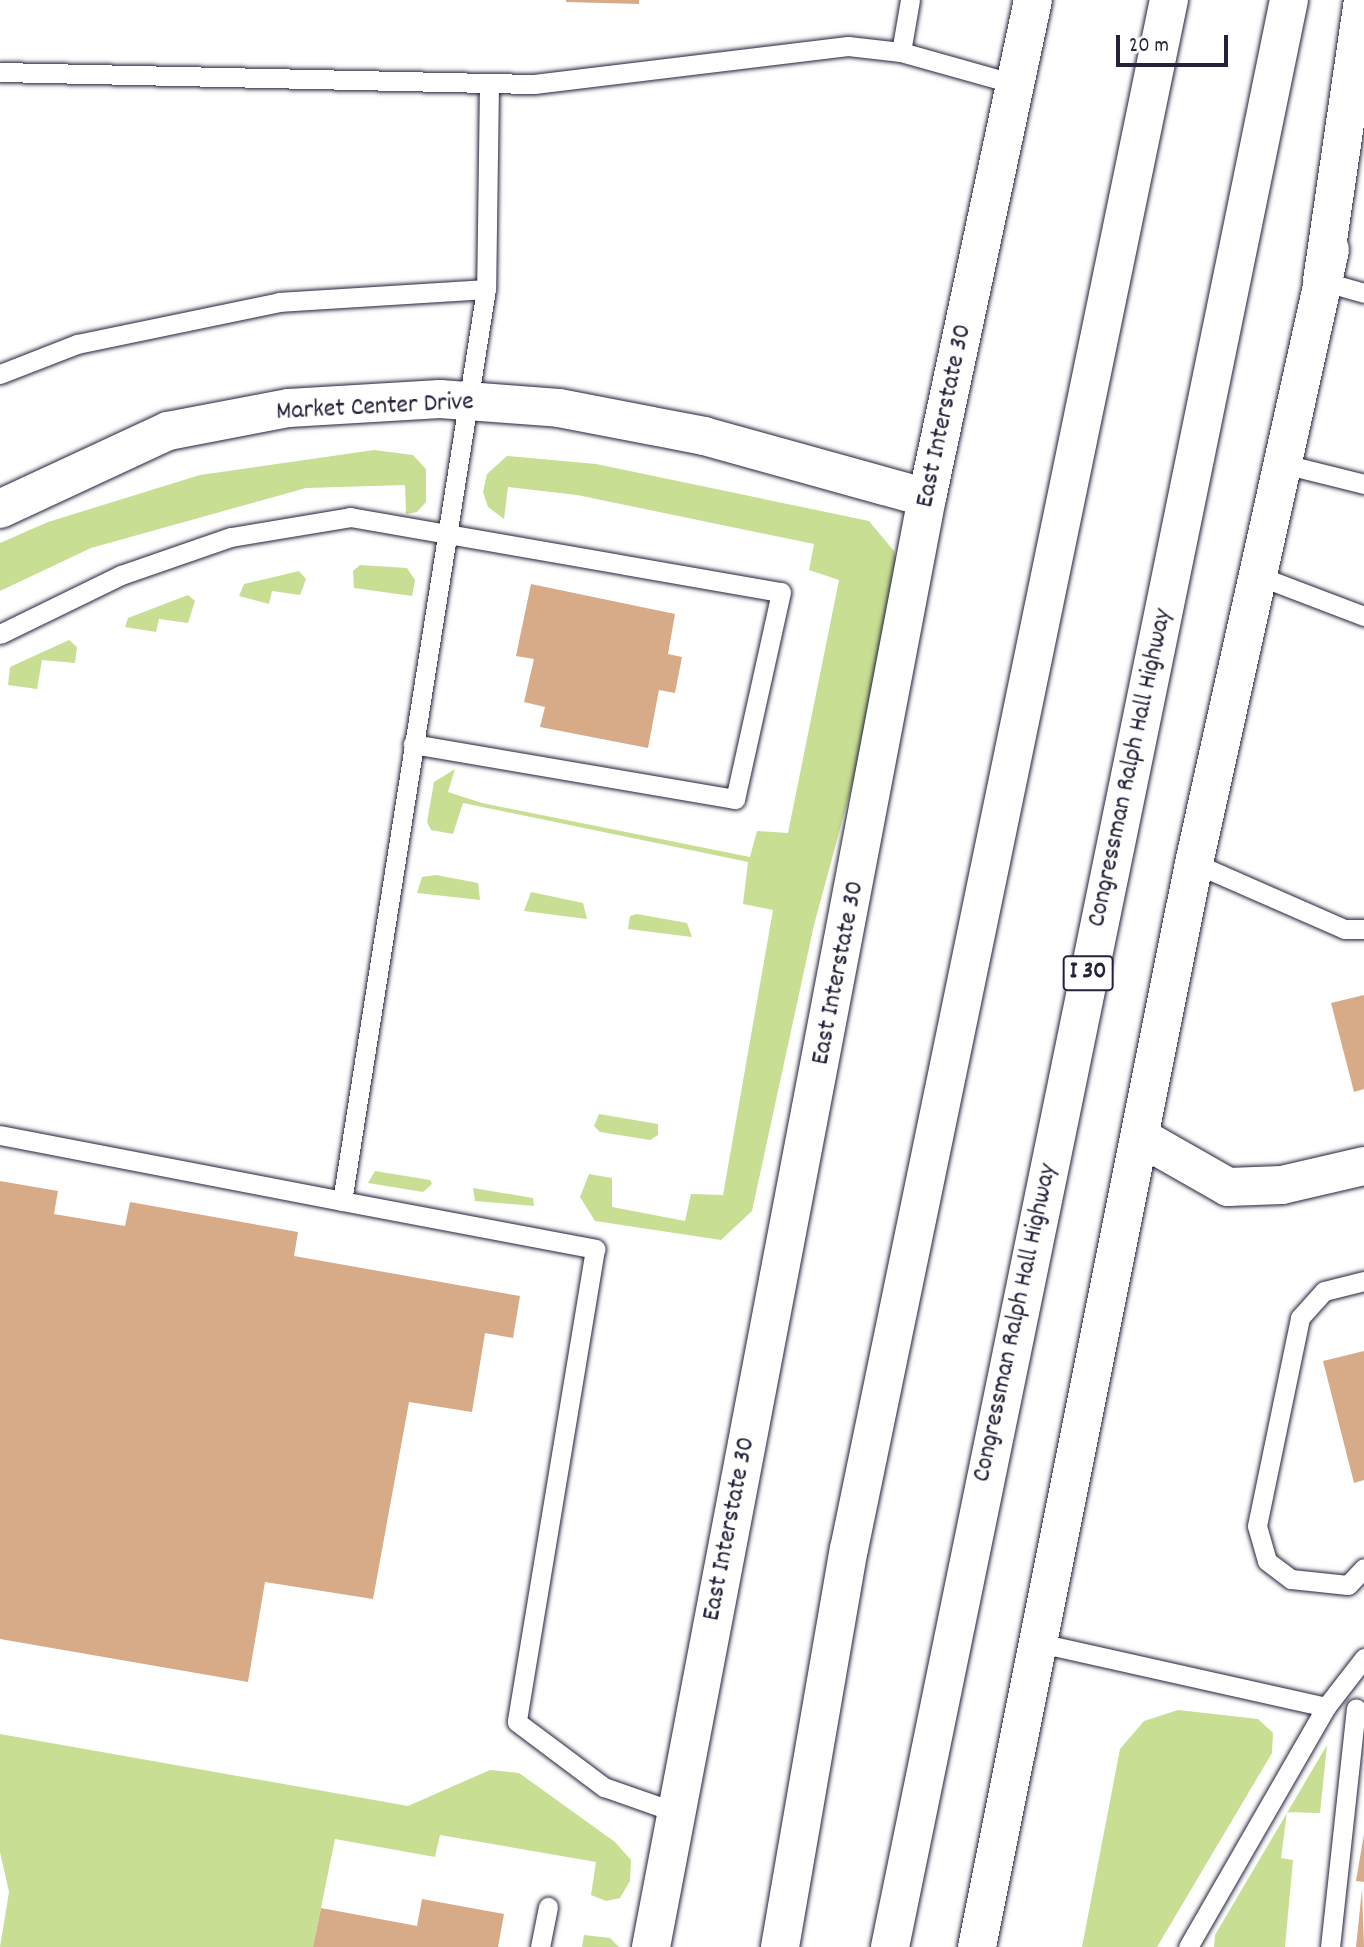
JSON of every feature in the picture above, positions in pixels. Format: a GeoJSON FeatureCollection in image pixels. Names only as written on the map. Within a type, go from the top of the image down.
{"type":"FeatureCollection","features":[{"type":"Feature","properties":{"kind":"main road","name":"East Interstate 30"},"geometry":{"type":"LineString","coordinates":[[651,1947],[927,498],[1033,0]]}},
{"type":"Feature","properties":{"kind":"main road"},"geometry":{"type":"LineString","coordinates":[[780,1947],[849,1549],[1169,0]]}},
{"type":"Feature","properties":{"kind":"main road","name":"Congressman Ralph Hall Highway"},"geometry":{"type":"LineString","coordinates":[[890,1947],[1289,0]]}},
{"type":"Feature","properties":{"kind":"main road"},"geometry":{"type":"LineString","coordinates":[[1322,281],[1363,0]]}},
{"type":"Feature","properties":{"kind":"main road"},"geometry":{"type":"LineString","coordinates":[[977,1947],[1142,1138],[1194,863],[1259,576],[1280,463],[1364,105]]}},
{"type":"Feature","properties":{"kind":"main road","name":"Market Center Drive"},"geometry":{"type":"LineString","coordinates":[[0,509],[168,431],[289,408],[466,401],[559,408],[704,436],[927,498]]}},
{"type":"Feature","properties":{"kind":"main road"},"geometry":{"type":"LineString","coordinates":[[1142,1138],[1228,1187],[1282,1185],[1364,1166]]}},
{"type":"Feature","properties":{"kind":"lane"},"geometry":{"type":"LineString","coordinates":[[901,52],[910,0]]}},
{"type":"Feature","properties":{"kind":"lane"},"geometry":{"type":"LineString","coordinates":[[0,72],[489,85],[589,81],[798,49],[901,52],[1015,84]]}},
{"type":"Feature","properties":{"kind":"lane"},"geometry":{"type":"LineString","coordinates":[[342,1201],[413,744],[451,530],[466,401],[486,289],[489,85]]}},
{"type":"Feature","properties":{"kind":"lane"},"geometry":{"type":"LineString","coordinates":[[1322,281],[1364,293]]}},
{"type":"Feature","properties":{"kind":"lane"},"geometry":{"type":"LineString","coordinates":[[0,374],[77,344],[279,302],[486,289]]}},
{"type":"Feature","properties":{"kind":"lane"},"geometry":{"type":"LineString","coordinates":[[1280,463],[1364,484]]}},
{"type":"Feature","properties":{"kind":"lane"},"geometry":{"type":"LineString","coordinates":[[0,634],[121,575],[231,537],[350,517],[451,530],[781,592],[735,799],[413,744]]}},
{"type":"Feature","properties":{"kind":"lane"},"geometry":{"type":"LineString","coordinates":[[1259,576],[1364,616]]}},
{"type":"Feature","properties":{"kind":"lane"},"geometry":{"type":"LineString","coordinates":[[1194,863],[1344,929],[1364,929]]}},
{"type":"Feature","properties":{"kind":"lane"},"geometry":{"type":"LineString","coordinates":[[0,1135],[595,1249],[517,1722],[604,1787],[675,1812]]}},
{"type":"Feature","properties":{"kind":"lane"},"geometry":{"type":"LineString","coordinates":[[1364,1281],[1324,1291],[1300,1318],[1257,1526],[1267,1561],[1291,1578],[1348,1585],[1364,1568]]}},
{"type":"Feature","properties":{"kind":"lane"},"geometry":{"type":"LineString","coordinates":[[1040,1643],[1326,1707],[1360,1708],[1330,1947]]}},
{"type":"Feature","properties":{"kind":"lane"},"geometry":{"type":"LineString","coordinates":[[1188,1947],[1326,1707],[1364,1658]]}},
{"type":"Feature","properties":{"kind":"lane"},"geometry":{"type":"LineString","coordinates":[[540,1947],[548,1907]]}},
{"type":"Feature","properties":{"kind":"green space"},"geometry":{"type":"Polygon","coordinates":[[[374,450],[413,455],[426,469],[426,502],[417,512],[406,514],[405,485],[306,488],[91,548],[0,591],[0,543],[48,522],[200,475],[374,450]]]}},
{"type":"Feature","properties":{"kind":"green space"},"geometry":{"type":"Polygon","coordinates":[[[507,456],[596,464],[869,521],[894,551],[899,574],[877,692],[814,925],[752,1211],[721,1240],[595,1221],[580,1197],[589,1174],[612,1178],[612,1207],[685,1221],[691,1194],[723,1195],[773,910],[743,904],[748,862],[463,803],[453,834],[431,830],[427,822],[434,782],[455,769],[448,792],[482,803],[750,857],[757,831],[788,833],[839,580],[809,570],[814,544],[577,495],[508,487],[504,519],[488,507],[483,492],[487,474],[507,456]]]}},
{"type":"Feature","properties":{"kind":"green space"},"geometry":{"type":"Polygon","coordinates":[[[360,565],[407,568],[415,580],[412,596],[354,588],[353,571],[360,565]]]}},
{"type":"Feature","properties":{"kind":"green space"},"geometry":{"type":"Polygon","coordinates":[[[299,571],[306,579],[300,595],[272,591],[269,604],[239,596],[244,584],[299,571]]]}},
{"type":"Feature","properties":{"kind":"green space"},"geometry":{"type":"Polygon","coordinates":[[[188,595],[195,601],[188,623],[159,619],[156,632],[125,627],[128,618],[188,595]]]}},
{"type":"Feature","properties":{"kind":"green space"},"geometry":{"type":"Polygon","coordinates":[[[69,640],[77,647],[75,663],[42,660],[37,689],[8,685],[10,667],[69,640]]]}},
{"type":"Feature","properties":{"kind":"green space"},"geometry":{"type":"Polygon","coordinates":[[[436,875],[478,883],[480,900],[417,893],[422,877],[436,875]]]}},
{"type":"Feature","properties":{"kind":"green space"},"geometry":{"type":"Polygon","coordinates":[[[531,892],[583,903],[587,919],[524,911],[531,892]]]}},
{"type":"Feature","properties":{"kind":"green space"},"geometry":{"type":"Polygon","coordinates":[[[637,914],[687,923],[692,937],[628,929],[630,916],[637,914]]]}},
{"type":"Feature","properties":{"kind":"green space"},"geometry":{"type":"Polygon","coordinates":[[[599,1114],[658,1124],[658,1135],[650,1140],[600,1132],[594,1126],[599,1114]]]}},
{"type":"Feature","properties":{"kind":"green space"},"geometry":{"type":"Polygon","coordinates":[[[375,1171],[430,1180],[432,1184],[423,1192],[368,1183],[375,1171]]]}},
{"type":"Feature","properties":{"kind":"green space"},"geometry":{"type":"Polygon","coordinates":[[[473,1188],[533,1198],[534,1206],[475,1201],[473,1188]]]}},
{"type":"Feature","properties":{"kind":"green space"},"geometry":{"type":"Polygon","coordinates":[[[1178,1710],[1258,1719],[1273,1733],[1272,1753],[1157,1947],[1082,1947],[1120,1749],[1144,1721],[1178,1710]]]}},
{"type":"Feature","properties":{"kind":"green space"},"geometry":{"type":"Polygon","coordinates":[[[0,1734],[408,1806],[490,1770],[519,1773],[615,1842],[631,1860],[630,1881],[620,1898],[606,1901],[591,1895],[596,1862],[440,1835],[435,1857],[335,1839],[313,1947],[0,1947],[9,1892],[0,1852],[0,1734]]]}},
{"type":"Feature","properties":{"kind":"green space"},"geometry":{"type":"Polygon","coordinates":[[[1327,1745],[1320,1813],[1287,1812],[1327,1745]]]}},
{"type":"Feature","properties":{"kind":"green space"},"geometry":{"type":"Polygon","coordinates":[[[1287,1813],[1281,1858],[1293,1860],[1285,1947],[1214,1947],[1215,1935],[1287,1813]]]}},
{"type":"Feature","properties":{"kind":"green space"},"geometry":{"type":"Polygon","coordinates":[[[584,1935],[610,1938],[619,1947],[582,1947],[584,1935]]]}},
{"type":"Feature","properties":{"kind":"building"},"geometry":{"type":"Polygon","coordinates":[[[639,0],[639,4],[566,2],[639,0]]]}},
{"type":"Feature","properties":{"kind":"building"},"geometry":{"type":"Polygon","coordinates":[[[531,584],[675,614],[668,654],[682,657],[675,693],[659,690],[648,748],[540,727],[545,707],[524,702],[534,659],[516,656],[531,584]]]}},
{"type":"Feature","properties":{"kind":"building"},"geometry":{"type":"Polygon","coordinates":[[[1364,995],[1364,1089],[1354,1092],[1331,1003],[1364,995]]]}},
{"type":"Feature","properties":{"kind":"building"},"geometry":{"type":"Polygon","coordinates":[[[0,1181],[58,1191],[54,1214],[125,1226],[130,1202],[298,1232],[294,1256],[520,1296],[513,1338],[485,1333],[472,1412],[409,1402],[373,1599],[265,1582],[248,1682],[0,1639],[0,1181]]]}},
{"type":"Feature","properties":{"kind":"building"},"geometry":{"type":"Polygon","coordinates":[[[1364,1351],[1364,1480],[1354,1483],[1323,1361],[1364,1351]]]}},
{"type":"Feature","properties":{"kind":"building"},"geometry":{"type":"Polygon","coordinates":[[[1364,1834],[1364,1882],[1356,1881],[1364,1834]]]}},
{"type":"Feature","properties":{"kind":"building"},"geometry":{"type":"Polygon","coordinates":[[[1362,1889],[1364,1947],[1356,1947],[1362,1889]]]}},
{"type":"Feature","properties":{"kind":"building"},"geometry":{"type":"Polygon","coordinates":[[[422,1899],[504,1914],[498,1947],[313,1947],[321,1908],[417,1926],[422,1899]]]}}]}
